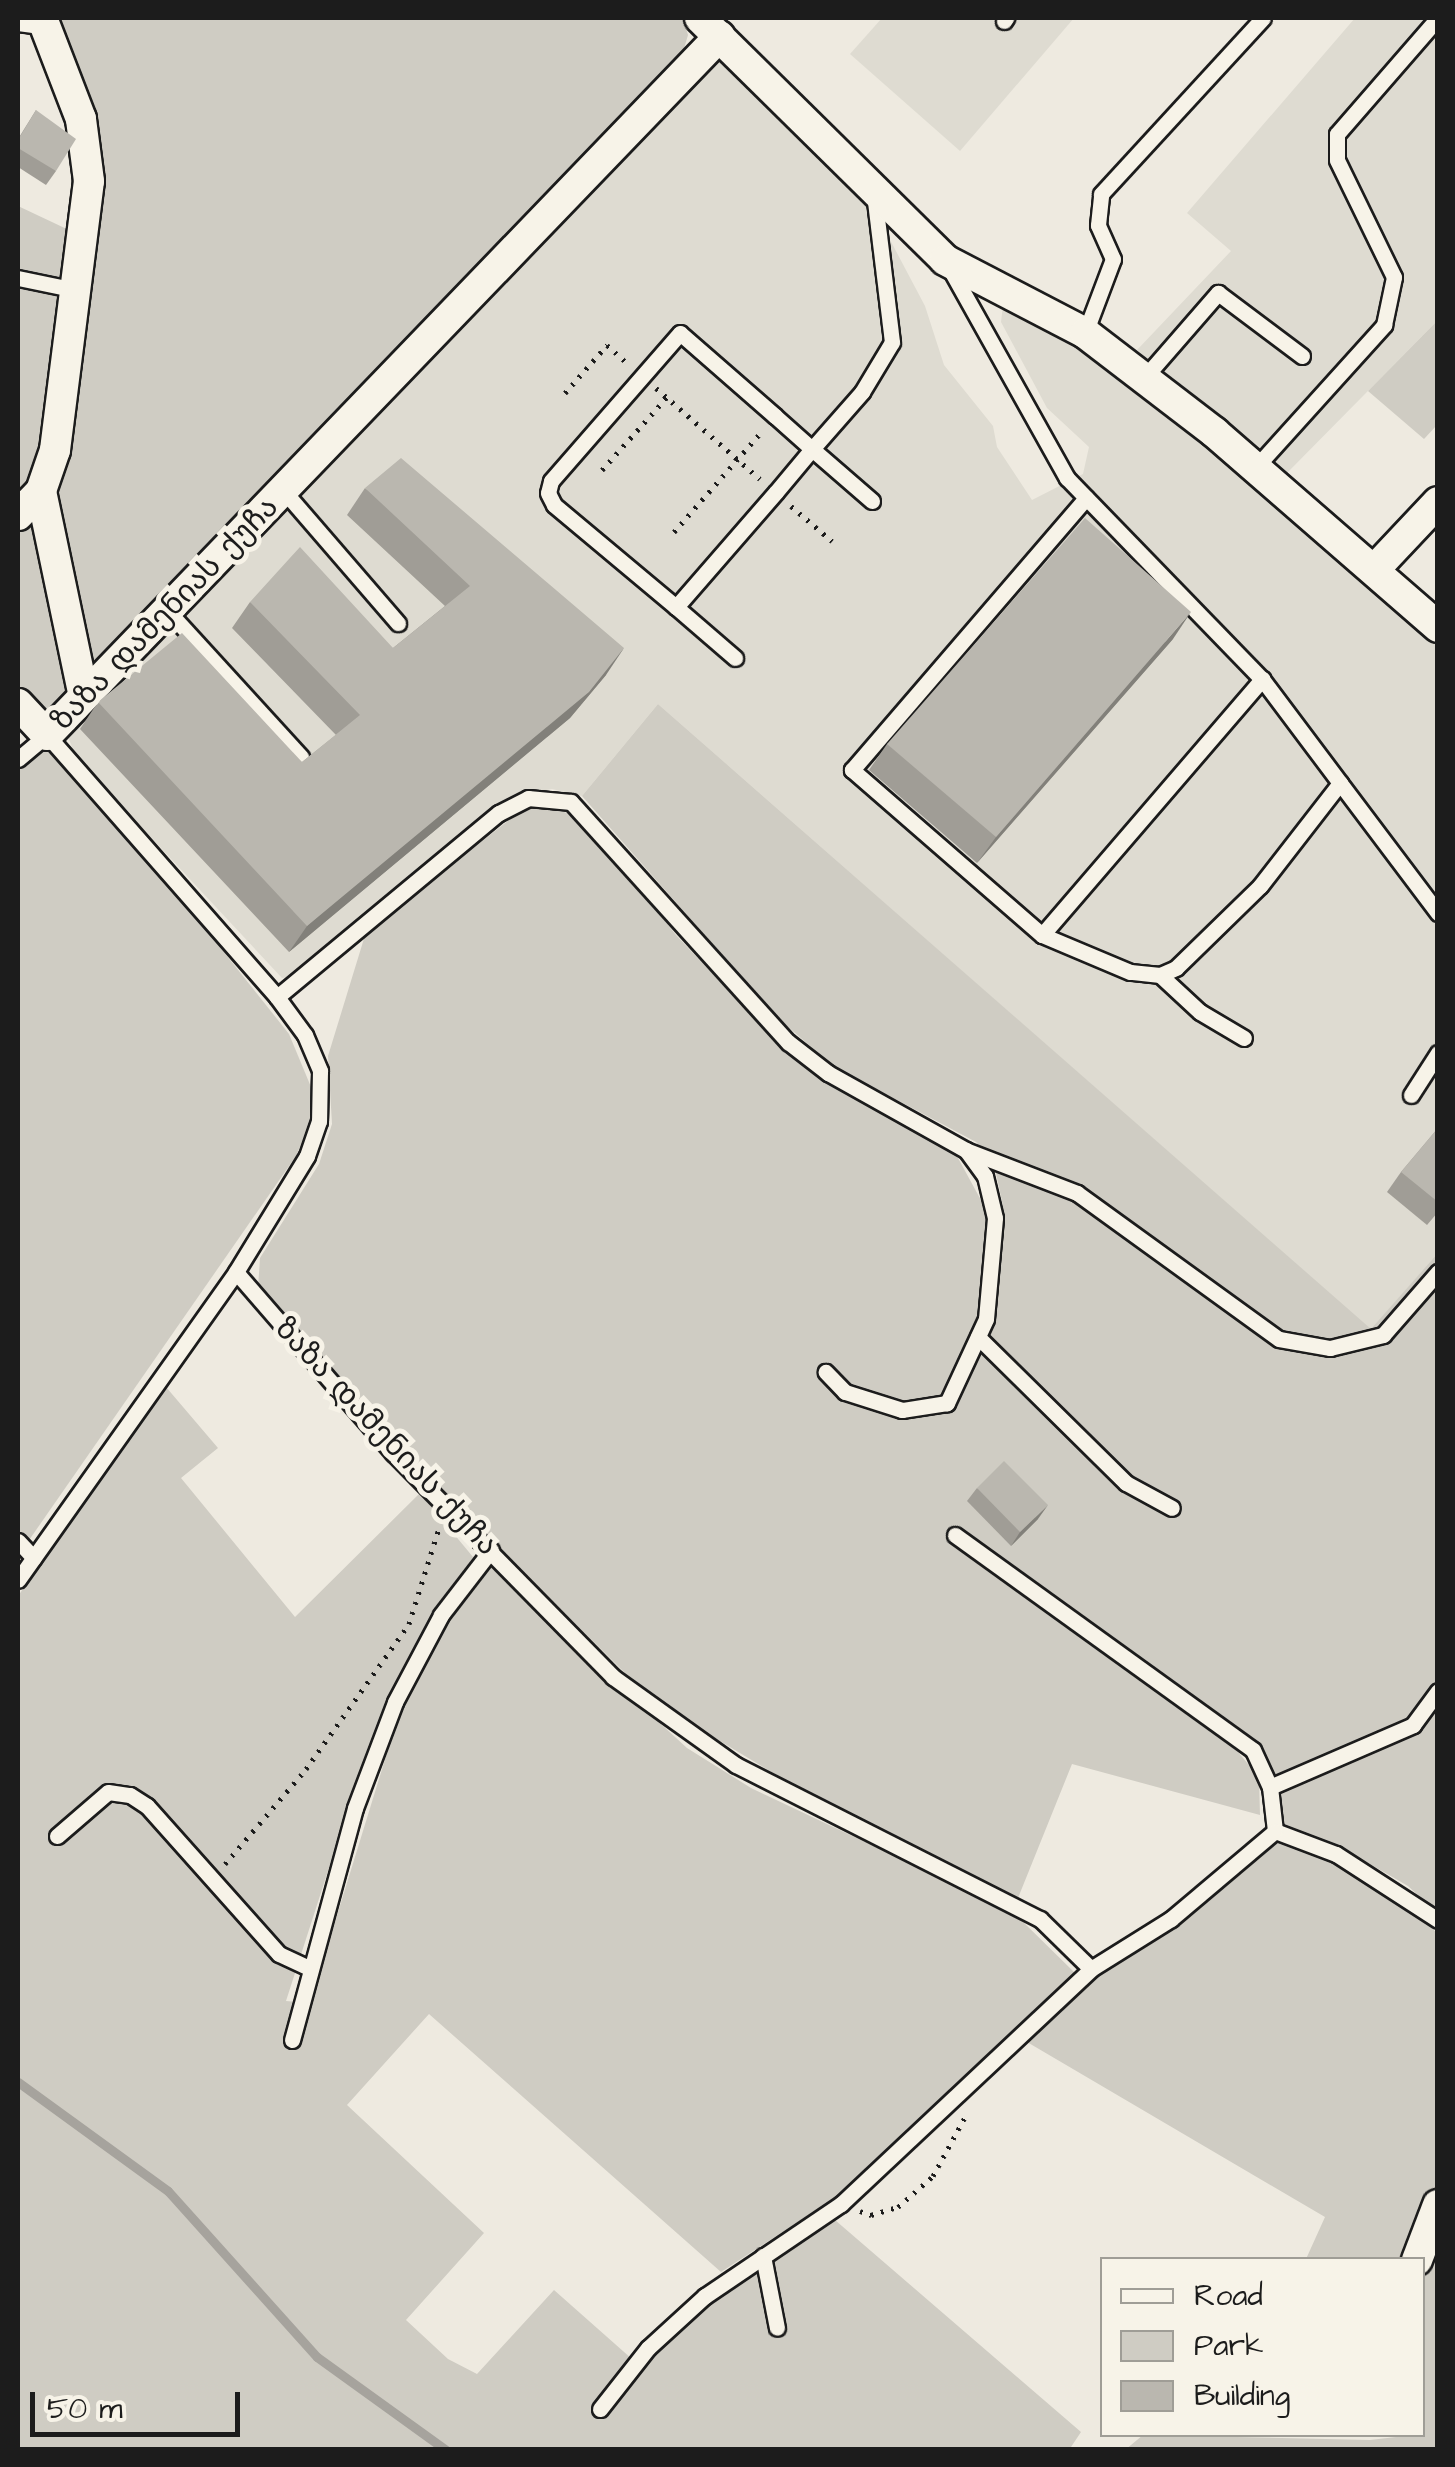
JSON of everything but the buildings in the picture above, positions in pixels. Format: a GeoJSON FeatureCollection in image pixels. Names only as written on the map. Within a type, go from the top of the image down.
{"type":"FeatureCollection","features":[{"type":"Feature","properties":{"kind":"street"},"geometry":{"type":"LineString","coordinates":[[35,22],[81,118],[89,180],[66,386],[41,491],[84,696]]}},
{"type":"Feature","properties":{"kind":"street"},"geometry":{"type":"LineString","coordinates":[[710,27],[944,260],[1085,332],[1255,468],[1438,628]]}},
{"type":"Feature","properties":{"kind":"street","name":"ზაზა დამენიას ქუჩა"},"geometry":{"type":"LineString","coordinates":[[47,734],[282,490],[710,27]]}},
{"type":"Feature","properties":{"kind":"street"},"geometry":{"type":"LineString","coordinates":[[18,515],[41,491]]}},
{"type":"Feature","properties":{"kind":"street"},"geometry":{"type":"LineString","coordinates":[[1374,570],[1438,502]]}},
{"type":"Feature","properties":{"kind":"street"},"geometry":{"type":"LineString","coordinates":[[18,704],[47,734]]}},
{"type":"Feature","properties":{"kind":"street"},"geometry":{"type":"LineString","coordinates":[[1418,2257],[1438,2205]]}},
{"type":"Feature","properties":{"kind":"lane"},"geometry":{"type":"LineString","coordinates":[[1085,332],[1113,258],[1098,224],[1101,194],[1263,18]]}},
{"type":"Feature","properties":{"kind":"lane"},"geometry":{"type":"LineString","coordinates":[[1255,468],[1384,325],[1394,277],[1337,160],[1337,134],[1438,18]]}},
{"type":"Feature","properties":{"kind":"lane"},"geometry":{"type":"LineString","coordinates":[[676,608],[862,392],[892,342],[874,190]]}},
{"type":"Feature","properties":{"kind":"lane"},"geometry":{"type":"LineString","coordinates":[[944,260],[1067,478],[1262,679],[1438,912]]}},
{"type":"Feature","properties":{"kind":"lane"},"geometry":{"type":"LineString","coordinates":[[18,278],[76,290]]}},
{"type":"Feature","properties":{"kind":"lane"},"geometry":{"type":"LineString","coordinates":[[1144,378],[1218,293],[1302,356]]}},
{"type":"Feature","properties":{"kind":"lane"},"geometry":{"type":"LineString","coordinates":[[735,658],[554,505],[548,493],[551,481],[642,376],[680,333],[872,502]]}},
{"type":"Feature","properties":{"kind":"lane"},"geometry":{"type":"LineString","coordinates":[[282,490],[398,623]]}},
{"type":"Feature","properties":{"kind":"lane"},"geometry":{"type":"LineString","coordinates":[[1086,498],[852,770],[1042,934],[1130,972],[1160,975],[1200,1012],[1244,1038]]}},
{"type":"Feature","properties":{"kind":"lane"},"geometry":{"type":"LineString","coordinates":[[166,610],[301,757]]}},
{"type":"Feature","properties":{"kind":"lane"},"geometry":{"type":"LineString","coordinates":[[1042,934],[1262,679]]}},
{"type":"Feature","properties":{"kind":"lane"},"geometry":{"type":"LineString","coordinates":[[18,759],[47,734]]}},
{"type":"Feature","properties":{"kind":"lane","name":"ზაზა დამენიას ქუჩა"},"geometry":{"type":"LineString","coordinates":[[47,734],[278,997],[305,1035],[320,1071],[319,1121],[307,1156],[236,1272],[314,1369],[612,1677],[736,1765],[1023,1910],[1090,1969]]}},
{"type":"Feature","properties":{"kind":"lane"},"geometry":{"type":"LineString","coordinates":[[1160,975],[1204,946],[1340,783]]}},
{"type":"Feature","properties":{"kind":"lane"},"geometry":{"type":"LineString","coordinates":[[278,997],[499,814],[528,798],[550,796],[587,813],[788,1042],[828,1073],[966,1150],[1077,1192],[1279,1339],[1330,1348],[1383,1335],[1438,1272]]}},
{"type":"Feature","properties":{"kind":"lane"},"geometry":{"type":"LineString","coordinates":[[1412,1095],[1438,1053]]}},
{"type":"Feature","properties":{"kind":"lane"},"geometry":{"type":"LineString","coordinates":[[826,1372],[845,1392],[902,1410],[930,1410],[946,1403],[986,1319],[995,1218],[986,1176],[966,1150]]}},
{"type":"Feature","properties":{"kind":"lane"},"geometry":{"type":"LineString","coordinates":[[18,1580],[236,1272]]}},
{"type":"Feature","properties":{"kind":"lane"},"geometry":{"type":"LineString","coordinates":[[978,1337],[1126,1484],[1172,1508]]}},
{"type":"Feature","properties":{"kind":"lane"},"geometry":{"type":"LineString","coordinates":[[955,1535],[1253,1750],[1270,1787],[1275,1831]]}},
{"type":"Feature","properties":{"kind":"lane"},"geometry":{"type":"LineString","coordinates":[[18,1541],[34,1558]]}},
{"type":"Feature","properties":{"kind":"lane"},"geometry":{"type":"LineString","coordinates":[[292,2040],[355,1808],[395,1702],[441,1615],[491,1550]]}},
{"type":"Feature","properties":{"kind":"lane"},"geometry":{"type":"LineString","coordinates":[[1270,1787],[1412,1725],[1438,1692]]}},
{"type":"Feature","properties":{"kind":"lane"},"geometry":{"type":"LineString","coordinates":[[58,1836],[108,1792],[130,1795],[279,1954],[311,1969]]}},
{"type":"Feature","properties":{"kind":"lane"},"geometry":{"type":"LineString","coordinates":[[600,2409],[648,2348],[705,2296],[841,2204],[1090,1969],[1170,1919],[1275,1831]]}},
{"type":"Feature","properties":{"kind":"lane"},"geometry":{"type":"LineString","coordinates":[[1275,1831],[1336,1854],[1438,1920]]}},
{"type":"Feature","properties":{"kind":"lane"},"geometry":{"type":"LineString","coordinates":[[763,2256],[777,2328]]}},
{"type":"Feature","properties":{"kind":"path"},"geometry":{"type":"LineString","coordinates":[[565,393],[607,345],[832,542]]}},
{"type":"Feature","properties":{"kind":"path"},"geometry":{"type":"LineString","coordinates":[[602,470],[667,397]]}},
{"type":"Feature","properties":{"kind":"path"},"geometry":{"type":"LineString","coordinates":[[674,532],[775,416]]}},
{"type":"Feature","properties":{"kind":"path"},"geometry":{"type":"LineString","coordinates":[[211,1880],[306,1770],[409,1624],[446,1506]]}},
{"type":"Feature","properties":{"kind":"path"},"geometry":{"type":"LineString","coordinates":[[841,2204],[871,2215],[898,2206],[933,2176],[957,2141],[980,2076]]}},
{"type":"Feature","properties":{"kind":"shaded area"},"geometry":{"type":"Polygon","coordinates":[[[882,18],[1074,18],[960,151],[850,54],[882,18]]]}},
{"type":"Feature","properties":{"kind":"shaded area"},"geometry":{"type":"Polygon","coordinates":[[[1355,18],[1437,18],[1437,321],[1287,473],[1137,350],[1231,251],[1187,213],[1355,18]]]}},
{"type":"Feature","properties":{"kind":"shaded area"},"geometry":{"type":"Polygon","coordinates":[[[718,58],[853,189],[888,236],[925,306],[944,365],[993,426],[997,447],[1032,500],[1083,474],[1089,447],[1047,408],[1001,322],[1003,305],[1074,333],[1437,646],[1437,1254],[1371,1330],[658,704],[582,796],[552,789],[516,795],[295,976],[282,978],[76,757],[68,737],[73,722],[718,58]]]}},
{"type":"Feature","properties":{"kind":"green space"},"geometry":{"type":"Polygon","coordinates":[[[50,18],[683,18],[688,35],[683,52],[43,718],[18,693],[18,526],[42,498],[94,216],[50,18]]]}},
{"type":"Feature","properties":{"kind":"green space"},"geometry":{"type":"Polygon","coordinates":[[[18,206],[71,231],[48,446],[18,498],[18,206]]]}},
{"type":"Feature","properties":{"kind":"green space"},"geometry":{"type":"Polygon","coordinates":[[[1437,321],[1437,425],[1424,439],[1368,391],[1437,321]]]}},
{"type":"Feature","properties":{"kind":"green space"},"geometry":{"type":"Polygon","coordinates":[[[658,704],[1371,1329],[1437,1254],[1437,1683],[1405,1723],[1277,1777],[1254,1742],[956,1527],[945,1536],[1227,1739],[1259,1777],[1260,1815],[1072,1764],[1018,1898],[850,1819],[695,1726],[626,1674],[380,1430],[258,1288],[260,1258],[319,1164],[332,1124],[328,1056],[366,932],[513,817],[540,804],[582,818],[676,935],[783,1049],[827,1081],[934,1139],[958,1158],[982,1202],[1003,1206],[994,1164],[976,1142],[833,1066],[779,1019],[582,796],[658,704]]]}},
{"type":"Feature","properties":{"kind":"green space"},"geometry":{"type":"Polygon","coordinates":[[[43,746],[196,917],[289,1034],[311,1087],[313,1116],[296,1156],[18,1556],[18,768],[43,746]]]}},
{"type":"Feature","properties":{"kind":"green space"},"geometry":{"type":"Polygon","coordinates":[[[166,1387],[218,1448],[181,1478],[295,1617],[420,1493],[473,1557],[405,1663],[368,1747],[286,2001],[310,2003],[395,1727],[440,1630],[488,1565],[687,1748],[751,1788],[1013,1912],[1075,1973],[898,2145],[833,2199],[721,2272],[429,2014],[347,2105],[484,2233],[406,2320],[448,2359],[477,2374],[554,2290],[641,2367],[692,2316],[835,2220],[1081,2432],[1069,2450],[18,2449],[18,1596],[166,1387]]]}},
{"type":"Feature","properties":{"kind":"green space"},"geometry":{"type":"Polygon","coordinates":[[[1437,1707],[1437,1913],[1408,1886],[1337,1845],[1281,1824],[1281,1791],[1410,1736],[1437,1707]]]}},
{"type":"Feature","properties":{"kind":"green space"},"geometry":{"type":"Polygon","coordinates":[[[1273,1840],[1340,1865],[1402,1901],[1437,1933],[1437,2187],[1408,2257],[1307,2257],[1325,2217],[1027,2042],[1101,1972],[1207,1902],[1273,1840]]]}},
{"type":"Feature","properties":{"kind":"green space"},"geometry":{"type":"Polygon","coordinates":[[[1437,2235],[1437,2449],[1125,2450],[1141,2437],[1425,2437],[1425,2274],[1437,2235]]]}},
{"type":"Feature","properties":{"kind":"waterway"},"geometry":{"type":"LineString","coordinates":[[18,2082],[168,2191],[317,2357],[446,2450]]}}]}
